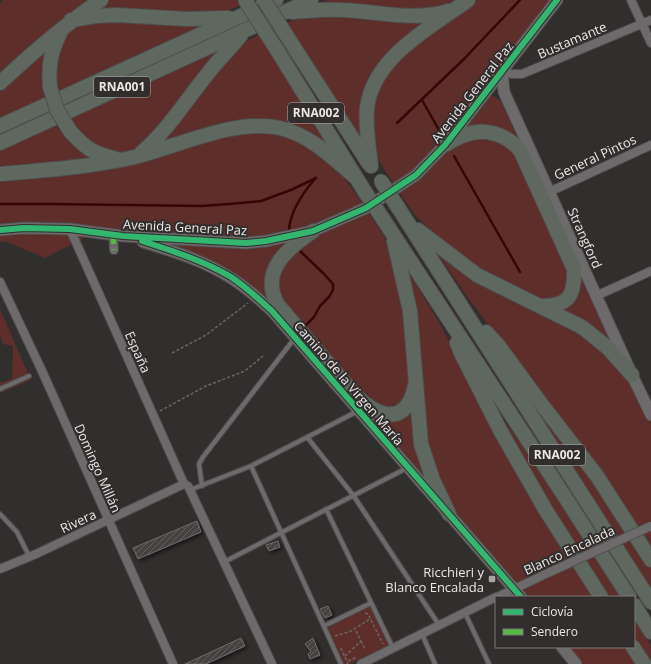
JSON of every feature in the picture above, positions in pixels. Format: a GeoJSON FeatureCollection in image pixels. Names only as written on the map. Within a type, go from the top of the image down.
{"type":"FeatureCollection","features":[{"type":"Feature","properties":{"kind":"highway"},"geometry":{"type":"LineString","coordinates":[[0,83],[34,51],[67,24],[101,0]]}},
{"type":"Feature","properties":{"kind":"highway","name":"RNA002"},"geometry":{"type":"LineString","coordinates":[[245,0],[355,177],[628,596]]}},
{"type":"Feature","properties":{"kind":"highway","name":"RNA002"},"geometry":{"type":"LineString","coordinates":[[264,0],[651,602]]}},
{"type":"Feature","properties":{"kind":"highway","name":"RNA001"},"geometry":{"type":"LineString","coordinates":[[0,126],[276,0]]}},
{"type":"Feature","properties":{"kind":"highway","name":"RNA001"},"geometry":{"type":"LineString","coordinates":[[0,142],[311,0]]}},
{"type":"Feature","properties":{"kind":"highway"},"geometry":{"type":"LineString","coordinates":[[284,12],[340,9],[426,16],[463,3]]}},
{"type":"Feature","properties":{"kind":"highway"},"geometry":{"type":"LineString","coordinates":[[371,166],[366,123],[367,107],[375,81],[396,53],[463,3]]}},
{"type":"Feature","properties":{"kind":"highway"},"geometry":{"type":"LineString","coordinates":[[121,160],[100,155],[87,148],[70,131],[57,110],[50,87],[50,57],[55,42],[67,24],[96,16],[117,15],[187,19],[238,17]]}},
{"type":"Feature","properties":{"kind":"highway"},"geometry":{"type":"LineString","coordinates":[[136,157],[153,142],[166,127],[209,72],[245,31]]}},
{"type":"Feature","properties":{"kind":"highway"},"geometry":{"type":"LineString","coordinates":[[0,174],[93,165],[121,160],[136,157],[226,130],[263,126],[279,128],[307,139],[322,148],[355,177]]}},
{"type":"Feature","properties":{"kind":"highway"},"geometry":{"type":"LineString","coordinates":[[445,145],[462,136],[477,132],[489,132],[522,144],[521,152],[579,269],[568,299],[554,306],[541,306]]}},
{"type":"Feature","properties":{"kind":"highway"},"geometry":{"type":"LineString","coordinates":[[407,221],[477,275],[574,322],[591,333],[608,348],[632,375]]}},
{"type":"Feature","properties":{"kind":"highway"},"geometry":{"type":"LineString","coordinates":[[313,230],[297,242],[280,260],[272,278],[270,302],[278,305],[358,397],[362,407],[389,415],[397,413],[405,408],[411,399],[416,382]]}},
{"type":"Feature","properties":{"kind":"highway"},"geometry":{"type":"LineString","coordinates":[[391,231],[410,311],[423,450],[433,480],[449,514]]}},
{"type":"Feature","properties":{"kind":"highway","name":"RNA002"},"geometry":{"type":"LineString","coordinates":[[463,308],[498,345],[597,476],[651,560]]}},
{"type":"Feature","properties":{"kind":"highway","name":"RNA002"},"geometry":{"type":"LineString","coordinates":[[448,318],[462,355],[500,430],[545,509],[600,596]]}},
{"type":"Feature","properties":{"kind":"highway"},"geometry":{"type":"LineString","coordinates":[[635,607],[651,632]]}},
{"type":"Feature","properties":{"kind":"highway"},"geometry":{"type":"LineString","coordinates":[[634,648],[644,664]]}},
{"type":"Feature","properties":{"kind":"street","name":"Avenida General Paz"},"geometry":{"type":"LineString","coordinates":[[0,230],[24,228],[70,229],[118,235],[246,243],[313,230],[366,208],[416,175],[445,145],[557,0]]}},
{"type":"Feature","properties":{"kind":"street"},"geometry":{"type":"LineString","coordinates":[[631,0],[651,43]]}},
{"type":"Feature","properties":{"kind":"street","name":"Bustamante"},"geometry":{"type":"LineString","coordinates":[[502,71],[516,75],[522,74],[651,20]]}},
{"type":"Feature","properties":{"kind":"street","name":"Strangford"},"geometry":{"type":"LineString","coordinates":[[502,71],[504,92],[522,144],[549,192],[579,269],[596,296],[632,375],[648,399],[651,415]]}},
{"type":"Feature","properties":{"kind":"street","name":"General Pintos"},"geometry":{"type":"LineString","coordinates":[[549,192],[651,145]]}},
{"type":"Feature","properties":{"kind":"street","name":"España"},"geometry":{"type":"LineString","coordinates":[[70,229],[153,415],[272,664]]}},
{"type":"Feature","properties":{"kind":"street"},"geometry":{"type":"LineString","coordinates":[[114,250],[118,235]]}},
{"type":"Feature","properties":{"kind":"street","name":"Camino de la Virgen María"},"geometry":{"type":"LineString","coordinates":[[118,235],[162,247],[210,265],[232,278],[256,296],[270,302],[294,338],[362,407],[408,467],[517,593]]}},
{"type":"Feature","properties":{"kind":"street"},"geometry":{"type":"LineString","coordinates":[[596,296],[651,271]]}},
{"type":"Feature","properties":{"kind":"street","name":"Domingo Millán"},"geometry":{"type":"LineString","coordinates":[[0,282],[42,371],[173,664]]}},
{"type":"Feature","properties":{"kind":"street","name":"Rivera"},"geometry":{"type":"LineString","coordinates":[[0,569],[187,487]]}},
{"type":"Feature","properties":{"kind":"street","name":"Blanco Encalada"},"geometry":{"type":"LineString","coordinates":[[501,596],[517,593],[550,572],[651,526]]}},
{"type":"Feature","properties":{"kind":"street","name":"Blanco Encalada"},"geometry":{"type":"LineString","coordinates":[[361,664],[495,597]]}},
{"type":"Feature","properties":{"kind":"street"},"geometry":{"type":"LineString","coordinates":[[563,648],[576,664]]}},
{"type":"Feature","properties":{"kind":"lane"},"geometry":{"type":"LineString","coordinates":[[202,486],[199,464],[203,457],[294,338]]}},
{"type":"Feature","properties":{"kind":"lane"},"geometry":{"type":"LineString","coordinates":[[0,390],[29,376]]}},
{"type":"Feature","properties":{"kind":"lane"},"geometry":{"type":"LineString","coordinates":[[187,487],[202,486],[251,466],[307,438],[362,407]]}},
{"type":"Feature","properties":{"kind":"lane"},"geometry":{"type":"LineString","coordinates":[[307,438],[354,496],[439,626]]}},
{"type":"Feature","properties":{"kind":"lane"},"geometry":{"type":"LineString","coordinates":[[251,466],[341,664]]}},
{"type":"Feature","properties":{"kind":"lane"},"geometry":{"type":"LineString","coordinates":[[224,562],[408,467]]}},
{"type":"Feature","properties":{"kind":"lane"},"geometry":{"type":"LineString","coordinates":[[326,509],[393,648]]}},
{"type":"Feature","properties":{"kind":"lane"},"geometry":{"type":"LineString","coordinates":[[0,514],[17,532],[29,557]]}},
{"type":"Feature","properties":{"kind":"lane"},"geometry":{"type":"LineString","coordinates":[[324,626],[371,603]]}},
{"type":"Feature","properties":{"kind":"lane"},"geometry":{"type":"LineString","coordinates":[[465,612],[490,664]]}},
{"type":"Feature","properties":{"kind":"lane"},"geometry":{"type":"LineString","coordinates":[[422,634],[436,664]]}},
{"type":"Feature","properties":{"kind":"path"},"geometry":{"type":"LineString","coordinates":[[172,353],[206,335],[256,296]]}},
{"type":"Feature","properties":{"kind":"path"},"geometry":{"type":"LineString","coordinates":[[153,415],[206,386],[245,371],[263,356]]}},
{"type":"Feature","properties":{"kind":"path"},"geometry":{"type":"LineString","coordinates":[[361,614],[366,612],[383,644]]}},
{"type":"Feature","properties":{"kind":"path"},"geometry":{"type":"LineString","coordinates":[[335,636],[354,629],[370,619]]}},
{"type":"Feature","properties":{"kind":"path"},"geometry":{"type":"LineString","coordinates":[[354,629],[365,649]]}},
{"type":"Feature","properties":{"kind":"path"},"geometry":{"type":"LineString","coordinates":[[345,656],[361,641]]}},
{"type":"Feature","properties":{"kind":"path"},"geometry":{"type":"LineString","coordinates":[[338,643],[348,664]]}},
{"type":"Feature","properties":{"kind":"shaded area"},"geometry":{"type":"Polygon","coordinates":[[[3,0],[93,0],[0,77],[0,4],[3,0]]]}},
{"type":"Feature","properties":{"kind":"shaded area"},"geometry":{"type":"Polygon","coordinates":[[[109,0],[237,0],[241,5],[226,11],[208,15],[90,12],[109,0]]]}},
{"type":"Feature","properties":{"kind":"shaded area"},"geometry":{"type":"Polygon","coordinates":[[[328,0],[457,0],[451,4],[434,10],[316,5],[328,0]]]}},
{"type":"Feature","properties":{"kind":"shaded area"},"geometry":{"type":"Polygon","coordinates":[[[475,0],[551,0],[441,142],[414,170],[394,184],[379,161],[374,150],[371,108],[383,76],[414,44],[475,0]]]}},
{"type":"Feature","properties":{"kind":"shaded area"},"geometry":{"type":"Polygon","coordinates":[[[308,16],[436,18],[387,56],[363,144],[285,23],[308,16]]]}},
{"type":"Feature","properties":{"kind":"shaded area"},"geometry":{"type":"Polygon","coordinates":[[[87,21],[214,22],[60,93],[56,75],[57,55],[67,32],[72,26],[87,21]]]}},
{"type":"Feature","properties":{"kind":"shaded area"},"geometry":{"type":"Polygon","coordinates":[[[259,34],[339,159],[276,123],[154,147],[213,73],[242,44],[259,34]]]}},
{"type":"Feature","properties":{"kind":"shaded area"},"geometry":{"type":"Polygon","coordinates":[[[48,47],[42,67],[42,86],[45,100],[0,121],[0,90],[48,47]]]}},
{"type":"Feature","properties":{"kind":"shaded area"},"geometry":{"type":"Polygon","coordinates":[[[225,48],[169,118],[140,147],[134,151],[115,153],[98,146],[76,126],[71,119],[225,48]]]}},
{"type":"Feature","properties":{"kind":"shaded area"},"geometry":{"type":"Polygon","coordinates":[[[490,96],[494,96],[502,102],[517,138],[462,130],[490,96]]]}},
{"type":"Feature","properties":{"kind":"shaded area"},"geometry":{"type":"Polygon","coordinates":[[[56,125],[74,146],[97,160],[0,170],[0,151],[56,125]]]}},
{"type":"Feature","properties":{"kind":"shaded area"},"geometry":{"type":"Polygon","coordinates":[[[245,131],[291,135],[337,168],[363,204],[312,226],[265,236],[246,238],[187,236],[69,223],[0,225],[0,178],[245,131]]]}},
{"type":"Feature","properties":{"kind":"shaded area"},"geometry":{"type":"Polygon","coordinates":[[[479,136],[510,145],[570,269],[564,295],[544,301],[461,259],[415,215],[399,192],[447,149],[479,136]]]}},
{"type":"Feature","properties":{"kind":"shaded area"},"geometry":{"type":"Polygon","coordinates":[[[368,212],[384,236],[402,290],[412,383],[408,397],[394,410],[368,402],[282,303],[276,285],[280,267],[315,235],[368,212]]]}},
{"type":"Feature","properties":{"kind":"shaded area"},"geometry":{"type":"Polygon","coordinates":[[[21,233],[90,235],[45,258],[5,241],[0,242],[0,235],[21,233]]]}},
{"type":"Feature","properties":{"kind":"shaded area"},"geometry":{"type":"Polygon","coordinates":[[[428,240],[597,342],[628,379],[651,425],[651,551],[544,398],[471,302],[428,240]]]}},
{"type":"Feature","properties":{"kind":"shaded area"},"geometry":{"type":"Polygon","coordinates":[[[290,241],[271,304],[163,244],[248,248],[290,241]]]}},
{"type":"Feature","properties":{"kind":"shaded area"},"geometry":{"type":"Polygon","coordinates":[[[400,258],[440,324],[496,432],[595,596],[528,596],[452,510],[430,462],[400,258]]]}},
{"type":"Feature","properties":{"kind":"shaded area"},"geometry":{"type":"Polygon","coordinates":[[[580,275],[614,347],[557,310],[580,275]]]}},
{"type":"Feature","properties":{"kind":"shaded area"},"geometry":{"type":"Polygon","coordinates":[[[0,309],[31,380],[0,393],[0,383],[12,379],[13,346],[3,344],[0,336],[0,309]]]}},
{"type":"Feature","properties":{"kind":"shaded area"},"geometry":{"type":"Polygon","coordinates":[[[533,404],[593,478],[651,569],[651,591],[532,405],[533,404]]]}},
{"type":"Feature","properties":{"kind":"shaded area"},"geometry":{"type":"Polygon","coordinates":[[[415,405],[429,483],[365,409],[379,417],[415,405]]]}},
{"type":"Feature","properties":{"kind":"shaded area"},"geometry":{"type":"Polygon","coordinates":[[[504,424],[507,424],[559,500],[620,596],[606,596],[549,506],[504,424]]]}},
{"type":"Feature","properties":{"kind":"shaded area"},"geometry":{"type":"Polygon","coordinates":[[[370,606],[389,645],[350,664],[344,664],[327,628],[370,606]]]}},
{"type":"Feature","properties":{"kind":"shaded area"},"geometry":{"type":"Polygon","coordinates":[[[635,620],[651,645],[651,664],[649,664],[635,642],[635,620]]]}},
{"type":"Feature","properties":{"kind":"shaded area"},"geometry":{"type":"Polygon","coordinates":[[[571,648],[629,648],[638,664],[584,664],[571,648]]]}},
{"type":"Feature","properties":{"kind":"building"},"geometry":{"type":"Polygon","coordinates":[[[197,521],[201,532],[138,559],[133,548],[197,521]]]}},
{"type":"Feature","properties":{"kind":"building"},"geometry":{"type":"Polygon","coordinates":[[[278,541],[280,547],[269,551],[266,545],[278,541]]]}},
{"type":"Feature","properties":{"kind":"building"},"geometry":{"type":"Polygon","coordinates":[[[328,606],[332,615],[325,618],[320,609],[328,606]]]}},
{"type":"Feature","properties":{"kind":"building"},"geometry":{"type":"Polygon","coordinates":[[[241,638],[245,646],[206,664],[185,664],[241,638]]]}},
{"type":"Feature","properties":{"kind":"building"},"geometry":{"type":"Polygon","coordinates":[[[313,638],[320,655],[310,659],[308,654],[311,652],[305,644],[313,638]]]}},
{"type":"Feature","properties":{"kind":"waterway"},"geometry":{"type":"LineString","coordinates":[[397,123],[464,59],[520,0]]}},
{"type":"Feature","properties":{"kind":"waterway"},"geometry":{"type":"LineString","coordinates":[[422,100],[439,130]]}},
{"type":"Feature","properties":{"kind":"waterway"},"geometry":{"type":"LineString","coordinates":[[454,156],[520,272]]}},
{"type":"Feature","properties":{"kind":"waterway"},"geometry":{"type":"LineString","coordinates":[[0,204],[202,206],[229,204],[261,201],[291,190],[316,178]]}},
{"type":"Feature","properties":{"kind":"waterway"},"geometry":{"type":"LineString","coordinates":[[289,229],[292,215],[298,203],[314,180]]}},
{"type":"Feature","properties":{"kind":"waterway"},"geometry":{"type":"LineString","coordinates":[[298,249],[333,284],[333,290],[329,297],[320,306],[314,317],[306,325]]}},
{"type":"Feature","properties":{"kind":"marked path"},"geometry":{"type":"LineString","coordinates":[[113,234],[114,250]]}},
{"type":"Feature","properties":{"kind":"cycle path"},"geometry":{"type":"LineString","coordinates":[[0,230],[24,228],[70,229],[123,236],[246,243],[266,241],[313,231],[366,208],[416,175],[445,145],[557,0]]}},
{"type":"Feature","properties":{"kind":"cycle path"},"geometry":{"type":"LineString","coordinates":[[142,241],[188,257],[221,271],[242,285],[272,311],[520,596]]}},
{"type":"Feature","properties":{"kind":"place","name":"Ricchieri y Blanco Encalada"},"geometry":{"type":"Point","coordinates":[492,579]}}]}
